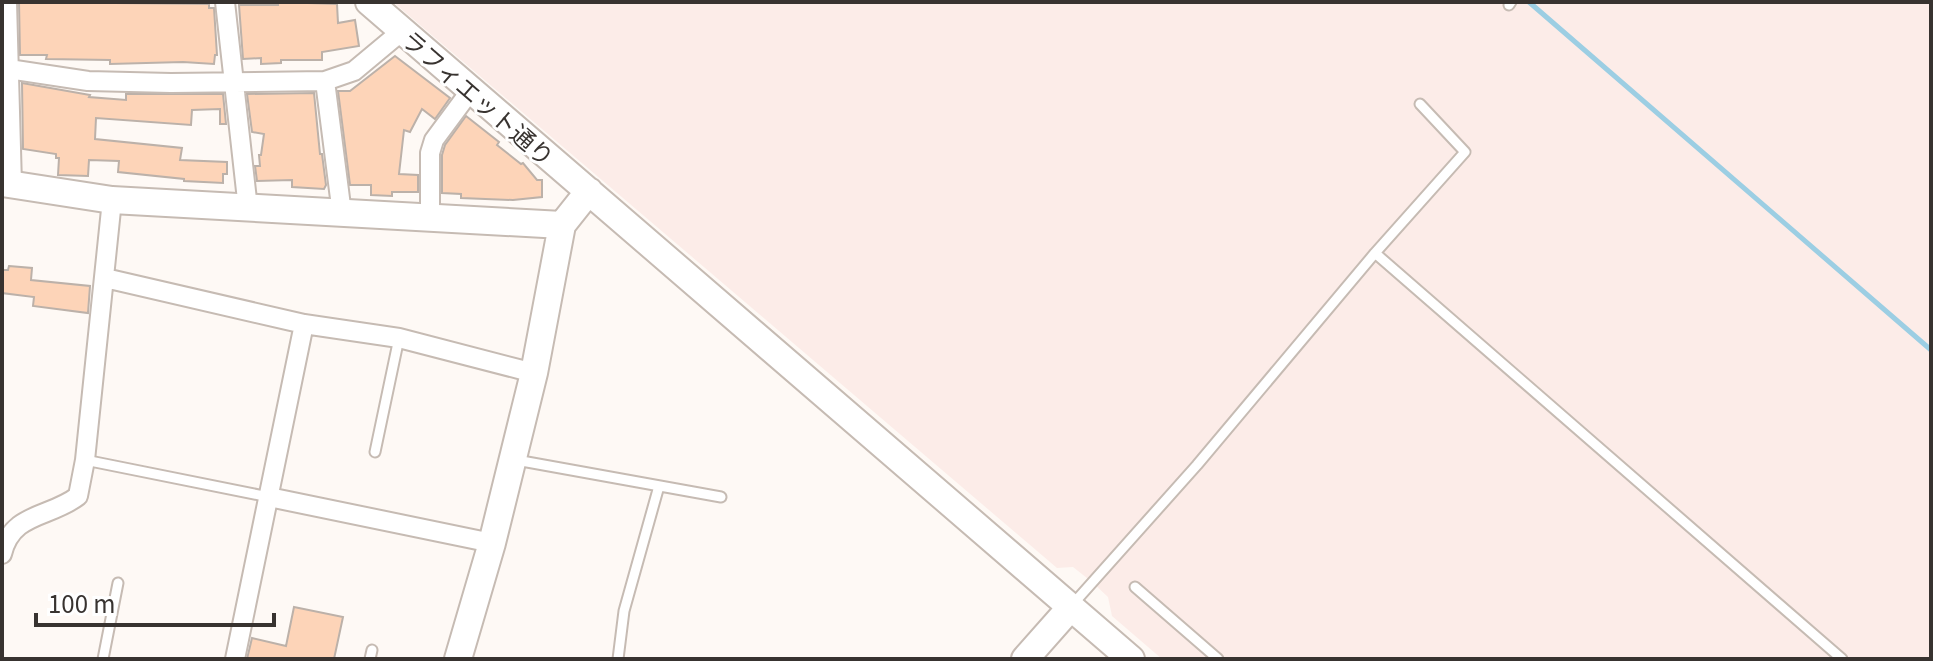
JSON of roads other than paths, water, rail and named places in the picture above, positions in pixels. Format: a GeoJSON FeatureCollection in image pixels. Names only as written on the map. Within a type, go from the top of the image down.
{"type":"FeatureCollection","features":[{"type":"Feature","properties":{"kind":"street"},"geometry":{"type":"LineString","coordinates":[[7,2],[7,184],[112,200],[562,225]]}},
{"type":"Feature","properties":{"kind":"street"},"geometry":{"type":"LineString","coordinates":[[225,2],[248,209]]}},
{"type":"Feature","properties":{"kind":"street","name":"ラフィエット通り"},"geometry":{"type":"LineString","coordinates":[[369,2],[1131,659]]}},
{"type":"Feature","properties":{"kind":"street"},"geometry":{"type":"LineString","coordinates":[[6,70],[88,81],[325,81],[354,71],[402,31]]}},
{"type":"Feature","properties":{"kind":"street"},"geometry":{"type":"LineString","coordinates":[[325,81],[342,214]]}},
{"type":"Feature","properties":{"kind":"street"},"geometry":{"type":"LineString","coordinates":[[430,219],[430,153],[434,140],[471,90]]}},
{"type":"Feature","properties":{"kind":"street"},"geometry":{"type":"LineString","coordinates":[[458,659],[492,543],[534,373],[562,225],[589,191]]}},
{"type":"Feature","properties":{"kind":"street"},"geometry":{"type":"LineString","coordinates":[[2,554],[10,532],[78,496],[85,460],[112,200]]}},
{"type":"Feature","properties":{"kind":"street"},"geometry":{"type":"LineString","coordinates":[[105,278],[304,324],[399,338],[534,373]]}},
{"type":"Feature","properties":{"kind":"street"},"geometry":{"type":"LineString","coordinates":[[235,659],[304,324]]}},
{"type":"Feature","properties":{"kind":"street"},"geometry":{"type":"LineString","coordinates":[[269,497],[492,543]]}},
{"type":"Feature","properties":{"kind":"street"},"geometry":{"type":"LineString","coordinates":[[1025,659],[1071,607]]}},
{"type":"Feature","properties":{"kind":"lane"},"geometry":{"type":"LineString","coordinates":[[1071,607],[1465,152],[1420,104]]}},
{"type":"Feature","properties":{"kind":"lane"},"geometry":{"type":"LineString","coordinates":[[1375,253],[1842,659]]}},
{"type":"Feature","properties":{"kind":"lane"},"geometry":{"type":"LineString","coordinates":[[375,452],[399,338]]}},
{"type":"Feature","properties":{"kind":"lane"},"geometry":{"type":"LineString","coordinates":[[513,459],[721,497]]}},
{"type":"Feature","properties":{"kind":"lane"},"geometry":{"type":"LineString","coordinates":[[85,460],[269,497]]}},
{"type":"Feature","properties":{"kind":"lane"},"geometry":{"type":"LineString","coordinates":[[618,659],[624,611],[659,486]]}},
{"type":"Feature","properties":{"kind":"lane"},"geometry":{"type":"LineString","coordinates":[[103,659],[118,583]]}},
{"type":"Feature","properties":{"kind":"lane"},"geometry":{"type":"LineString","coordinates":[[1135,587],[1218,659]]}},
{"type":"Feature","properties":{"kind":"waterway"},"geometry":{"type":"LineString","coordinates":[[1529,2],[1931,350]]}}]}
